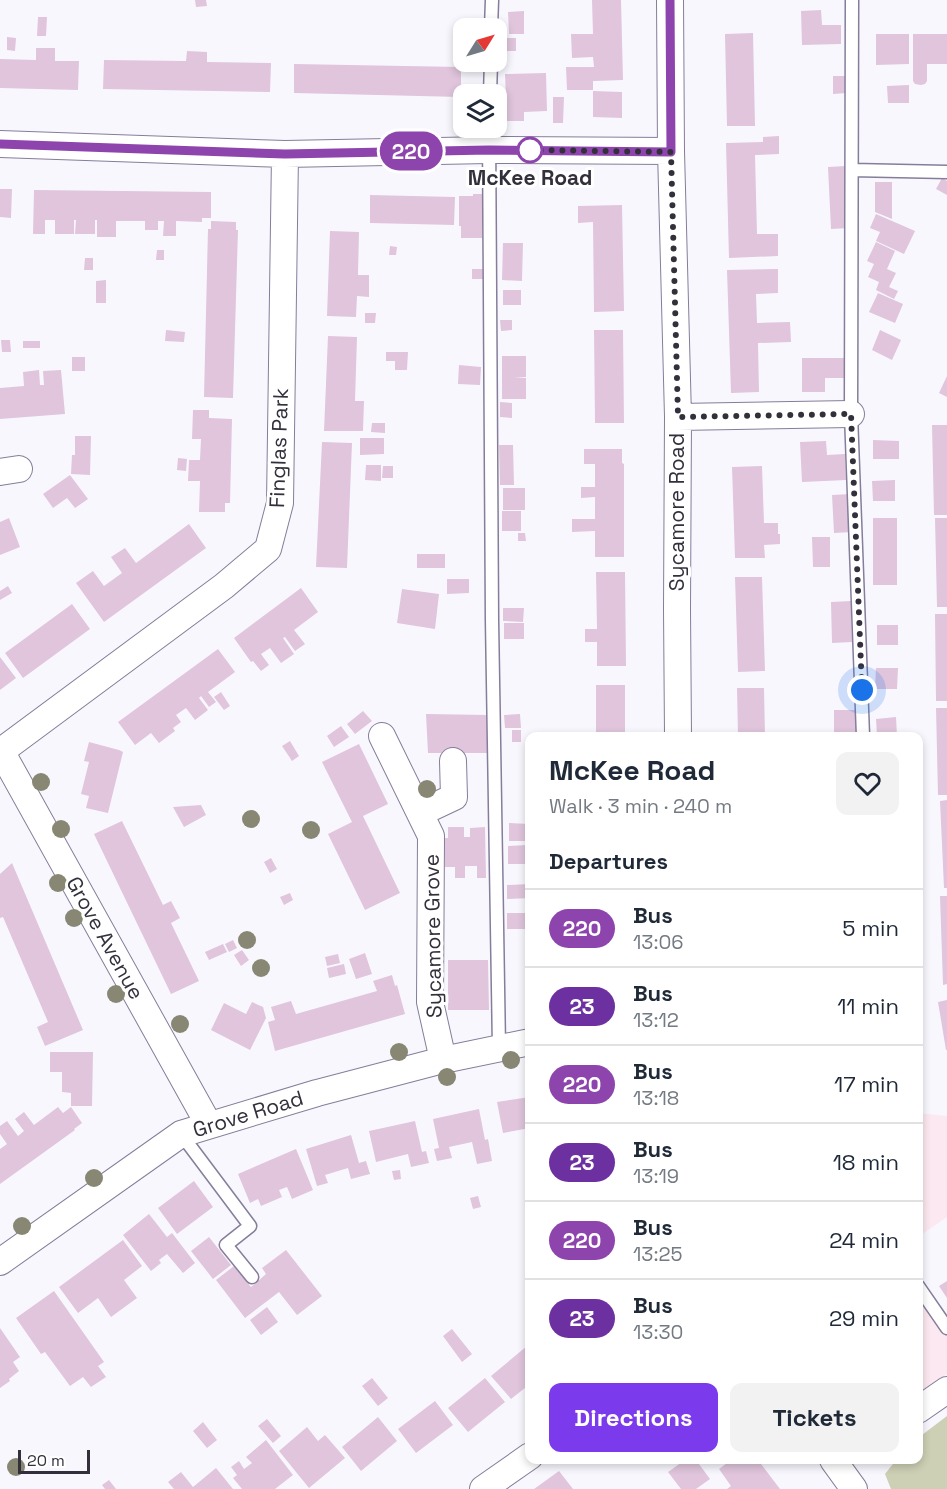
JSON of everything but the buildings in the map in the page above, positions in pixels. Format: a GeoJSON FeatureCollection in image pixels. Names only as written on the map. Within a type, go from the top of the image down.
{"type":"FeatureCollection","features":[{"type":"Feature","properties":{"kind":"street","name":"Sycamore Road"},"geometry":{"type":"LineString","coordinates":[[670,0],[671,152],[678,417],[678,732]]}},
{"type":"Feature","properties":{"kind":"street"},"geometry":{"type":"LineString","coordinates":[[0,144],[285,154],[489,139],[671,152]]}},
{"type":"Feature","properties":{"kind":"street","name":"Finglas Park"},"geometry":{"type":"LineString","coordinates":[[0,751],[224,586],[268,549],[280,503],[285,154]]}},
{"type":"Feature","properties":{"kind":"street"},"geometry":{"type":"LineString","coordinates":[[678,417],[851,414]]}},
{"type":"Feature","properties":{"kind":"street","name":"Sycamore Grove"},"geometry":{"type":"LineString","coordinates":[[382,736],[431,836],[430,1002],[442,1060]]}},
{"type":"Feature","properties":{"kind":"street","name":"Grove Avenue"},"geometry":{"type":"LineString","coordinates":[[0,751],[209,1125]]}},
{"type":"Feature","properties":{"kind":"street"},"geometry":{"type":"LineString","coordinates":[[420,813],[454,797],[453,761]]}},
{"type":"Feature","properties":{"kind":"street","name":"Grove Road"},"geometry":{"type":"LineString","coordinates":[[0,1262],[181,1134],[317,1093],[442,1060],[525,1043]]}},
{"type":"Feature","properties":{"kind":"street"},"geometry":{"type":"LineString","coordinates":[[923,1407],[947,1390]]}},
{"type":"Feature","properties":{"kind":"street"},"geometry":{"type":"LineString","coordinates":[[483,1489],[525,1460]]}},
{"type":"Feature","properties":{"kind":"lane"},"geometry":{"type":"LineString","coordinates":[[491,18],[492,0]]}},
{"type":"Feature","properties":{"kind":"lane"},"geometry":{"type":"LineString","coordinates":[[852,0],[851,414],[863,732]]}},
{"type":"Feature","properties":{"kind":"lane"},"geometry":{"type":"LineString","coordinates":[[489,139],[492,620],[499,1048]]}},
{"type":"Feature","properties":{"kind":"lane"},"geometry":{"type":"LineString","coordinates":[[852,170],[947,172]]}},
{"type":"Feature","properties":{"kind":"lane"},"geometry":{"type":"LineString","coordinates":[[181,1134],[250,1226],[226,1245],[252,1277]]}},
{"type":"Feature","properties":{"kind":"lane"},"geometry":{"type":"LineString","coordinates":[[923,1293],[947,1328]]}},
{"type":"Feature","properties":{"kind":"shaded area"},"geometry":{"type":"Polygon","coordinates":[[[923,1114],[947,1116],[947,1217],[923,1234],[923,1114]]]}},
{"type":"Feature","properties":{"kind":"shaded area"},"geometry":{"type":"Polygon","coordinates":[[[923,1281],[947,1315],[947,1374],[923,1391],[923,1281]]]}},
{"type":"Feature","properties":{"kind":"green space"},"geometry":{"type":"Polygon","coordinates":[[[947,1416],[947,1489],[891,1489],[885,1474],[893,1464],[923,1464],[923,1434],[947,1416]]]}},
{"type":"Feature","properties":{"kind":"bus line","name":"220"},"geometry":{"type":"LineString","coordinates":[[0,144],[285,154],[489,150],[671,152],[670,0]]}},
{"type":"Feature","properties":{"kind":"place","name":"McKee Road"},"geometry":{"type":"Point","coordinates":[530,150]}},
{"type":"Feature","properties":{"kind":"route"},"geometry":{"type":"LineString","coordinates":[[530,150],[671,152],[678,417],[851,414],[862,690]]}}]}
